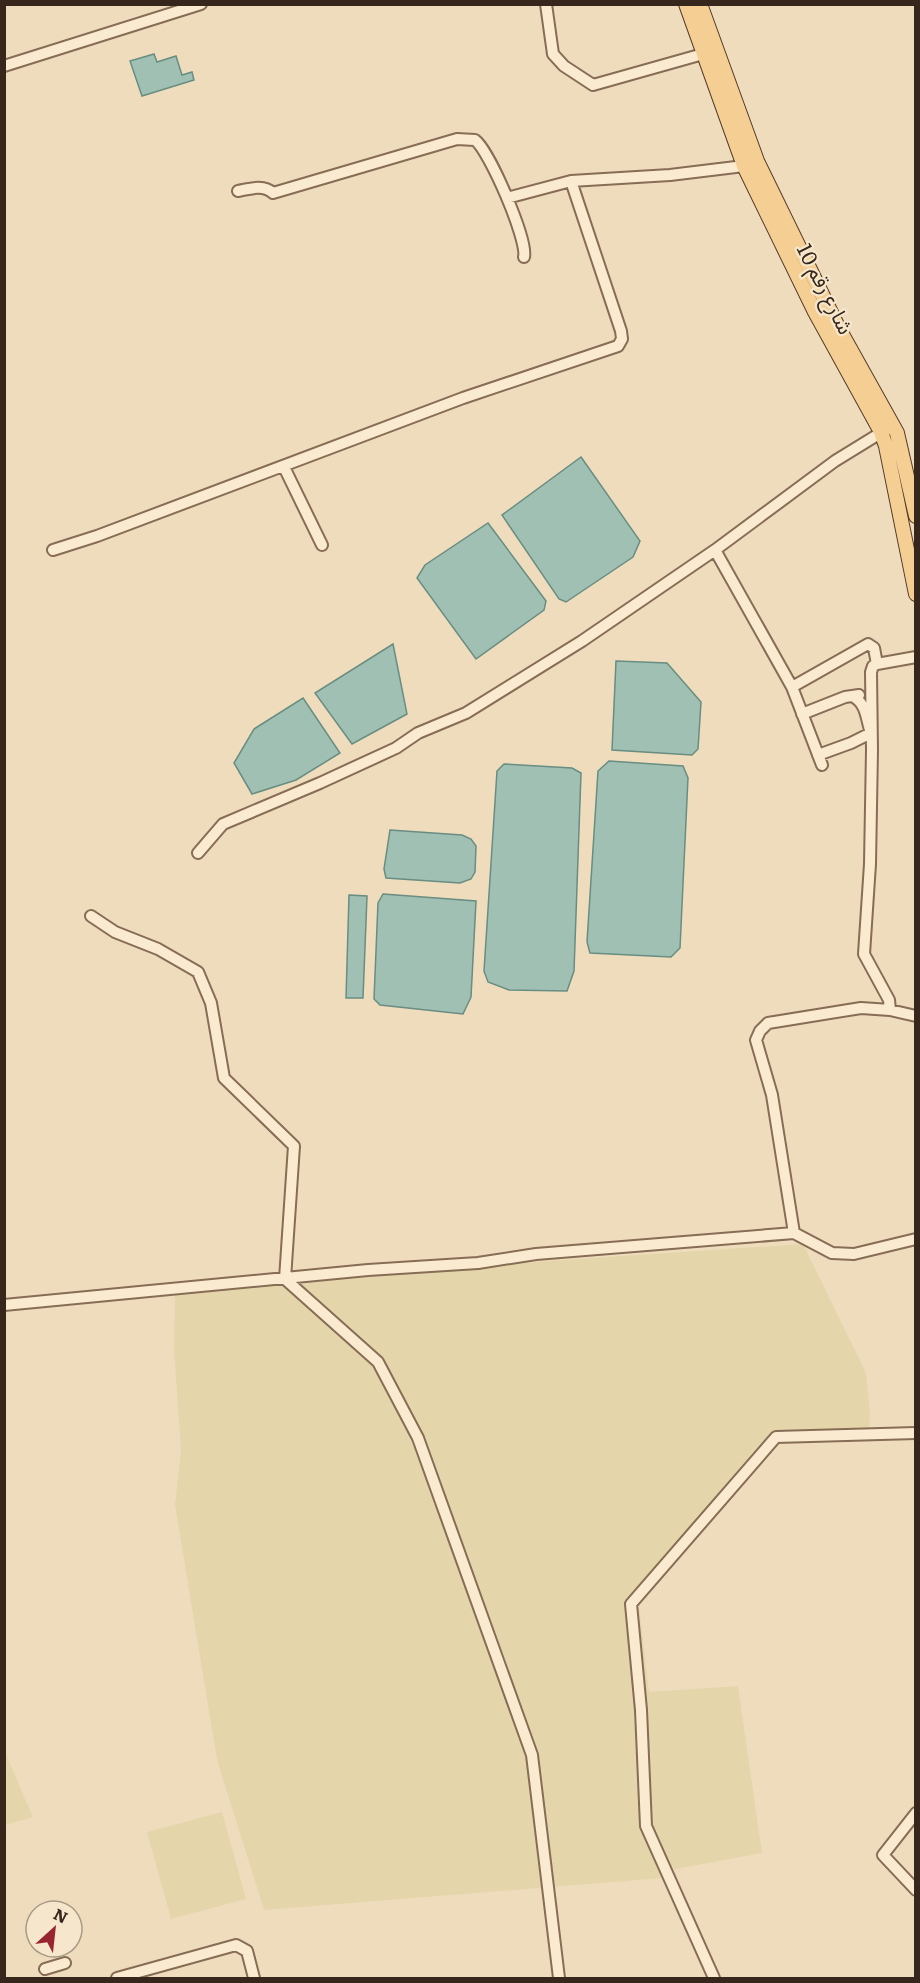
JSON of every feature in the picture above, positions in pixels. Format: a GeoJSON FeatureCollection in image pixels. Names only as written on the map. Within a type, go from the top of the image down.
{"type":"FeatureCollection","features":[{"type":"Feature","properties":{"kind":"main road","name":"شارع رقم 10"},"geometry":{"type":"LineString","coordinates":[[686,4],[744,166],[815,312],[886,429],[897,433],[915,516]]}},
{"type":"Feature","properties":{"kind":"main road","name":"شارع رقم 10"},"geometry":{"type":"LineString","coordinates":[[700,4],[757,161],[886,429],[886,446],[915,594]]}},
{"type":"Feature","properties":{"kind":"street"},"geometry":{"type":"LineString","coordinates":[[4,66],[201,4]]}},
{"type":"Feature","properties":{"kind":"street"},"geometry":{"type":"LineString","coordinates":[[546,4],[553,54],[564,66],[593,85],[703,54]]}},
{"type":"Feature","properties":{"kind":"street"},"geometry":{"type":"LineString","coordinates":[[238,191],[260,188],[268,189],[273,193],[457,139],[475,140],[485,151],[507,198],[524,245],[524,257]]}},
{"type":"Feature","properties":{"kind":"street"},"geometry":{"type":"LineString","coordinates":[[507,198],[570,181],[670,175],[744,166]]}},
{"type":"Feature","properties":{"kind":"street"},"geometry":{"type":"LineString","coordinates":[[52,549],[97,536],[464,398],[618,346],[622,339],[621,331],[570,181]]}},
{"type":"Feature","properties":{"kind":"street"},"geometry":{"type":"LineString","coordinates":[[198,853],[222,824],[320,783],[396,748],[418,733],[466,713],[582,641],[715,550],[835,461],[886,429]]}},
{"type":"Feature","properties":{"kind":"street"},"geometry":{"type":"LineString","coordinates":[[284,467],[322,545]]}},
{"type":"Feature","properties":{"kind":"street"},"geometry":{"type":"LineString","coordinates":[[715,550],[792,687],[820,760],[871,733]]}},
{"type":"Feature","properties":{"kind":"street"},"geometry":{"type":"LineString","coordinates":[[792,687],[868,644],[874,648],[877,664]]}},
{"type":"Feature","properties":{"kind":"street"},"geometry":{"type":"LineString","coordinates":[[890,1010],[889,1000],[864,954],[870,864],[872,669],[877,664],[915,657]]}},
{"type":"Feature","properties":{"kind":"street"},"geometry":{"type":"LineString","coordinates":[[802,714],[852,696],[871,692]]}},
{"type":"Feature","properties":{"kind":"street"},"geometry":{"type":"LineString","coordinates":[[852,696],[859,699],[864,706],[871,733]]}},
{"type":"Feature","properties":{"kind":"street"},"geometry":{"type":"LineString","coordinates":[[91,916],[115,932],[158,949],[198,972],[211,1003],[224,1078],[294,1146],[285,1279]]}},
{"type":"Feature","properties":{"kind":"street"},"geometry":{"type":"LineString","coordinates":[[794,1233],[772,1095],[756,1040],[760,1031],[768,1023],[861,1008],[890,1010],[915,1016]]}},
{"type":"Feature","properties":{"kind":"street"},"geometry":{"type":"LineString","coordinates":[[4,1305],[368,1270],[478,1263],[536,1254],[794,1233],[832,1253],[854,1254],[915,1239]]}},
{"type":"Feature","properties":{"kind":"street"},"geometry":{"type":"LineString","coordinates":[[285,1279],[378,1362],[418,1438],[532,1755],[559,1978]]}},
{"type":"Feature","properties":{"kind":"street"},"geometry":{"type":"LineString","coordinates":[[714,1978],[646,1826],[641,1710],[632,1604],[776,1437],[915,1433]]}},
{"type":"Feature","properties":{"kind":"street"},"geometry":{"type":"LineString","coordinates":[[915,1813],[883,1855],[915,1890]]}},
{"type":"Feature","properties":{"kind":"street"},"geometry":{"type":"LineString","coordinates":[[117,1978],[236,1945],[247,1951],[254,1978]]}},
{"type":"Feature","properties":{"kind":"street"},"geometry":{"type":"LineString","coordinates":[[45,1969],[65,1963]]}},
{"type":"Feature","properties":{"kind":"shaded area"},"geometry":{"type":"Polygon","coordinates":[[[154,54],[157,62],[176,56],[182,75],[192,72],[194,80],[142,96],[130,61],[154,54]]]}},
{"type":"Feature","properties":{"kind":"shaded area"},"geometry":{"type":"Polygon","coordinates":[[[581,457],[640,541],[633,557],[566,602],[559,599],[502,515],[581,457]]]}},
{"type":"Feature","properties":{"kind":"shaded area"},"geometry":{"type":"Polygon","coordinates":[[[488,523],[546,601],[544,610],[476,659],[417,578],[425,565],[488,523]]]}},
{"type":"Feature","properties":{"kind":"shaded area"},"geometry":{"type":"Polygon","coordinates":[[[393,644],[407,714],[352,744],[315,693],[393,644]]]}},
{"type":"Feature","properties":{"kind":"shaded area"},"geometry":{"type":"Polygon","coordinates":[[[616,661],[667,663],[701,702],[698,749],[692,755],[612,750],[616,661]]]}},
{"type":"Feature","properties":{"kind":"shaded area"},"geometry":{"type":"Polygon","coordinates":[[[303,698],[340,753],[296,780],[252,794],[234,763],[254,729],[303,698]]]}},
{"type":"Feature","properties":{"kind":"shaded area"},"geometry":{"type":"Polygon","coordinates":[[[609,761],[683,766],[688,778],[680,948],[671,957],[590,953],[587,942],[598,771],[609,761]]]}},
{"type":"Feature","properties":{"kind":"shaded area"},"geometry":{"type":"Polygon","coordinates":[[[504,764],[572,768],[581,773],[574,971],[567,991],[509,990],[488,982],[484,971],[497,771],[504,764]]]}},
{"type":"Feature","properties":{"kind":"shaded area"},"geometry":{"type":"Polygon","coordinates":[[[390,830],[462,835],[471,839],[476,846],[475,872],[471,879],[460,883],[386,878],[384,869],[390,830]]]}},
{"type":"Feature","properties":{"kind":"shaded area"},"geometry":{"type":"Polygon","coordinates":[[[383,894],[476,901],[471,997],[463,1014],[380,1005],[374,999],[378,903],[383,894]]]}},
{"type":"Feature","properties":{"kind":"shaded area"},"geometry":{"type":"Polygon","coordinates":[[[349,895],[367,896],[363,998],[346,998],[349,895]]]}},
{"type":"Feature","properties":{"kind":"shaded area"},"geometry":{"type":"Polygon","coordinates":[[[803,1244],[866,1373],[870,1412],[869,1431],[782,1435],[639,1606],[649,1692],[738,1686],[762,1853],[671,1870],[664,1878],[264,1910],[217,1760],[175,1505],[181,1451],[174,1349],[175,1294],[428,1269],[803,1244]]]}},
{"type":"Feature","properties":{"kind":"shaded area"},"geometry":{"type":"Polygon","coordinates":[[[5,1752],[33,1817],[5,1825],[4,1824],[5,1752]]]}},
{"type":"Feature","properties":{"kind":"shaded area"},"geometry":{"type":"Polygon","coordinates":[[[222,1812],[246,1899],[171,1919],[147,1832],[222,1812]]]}}]}
